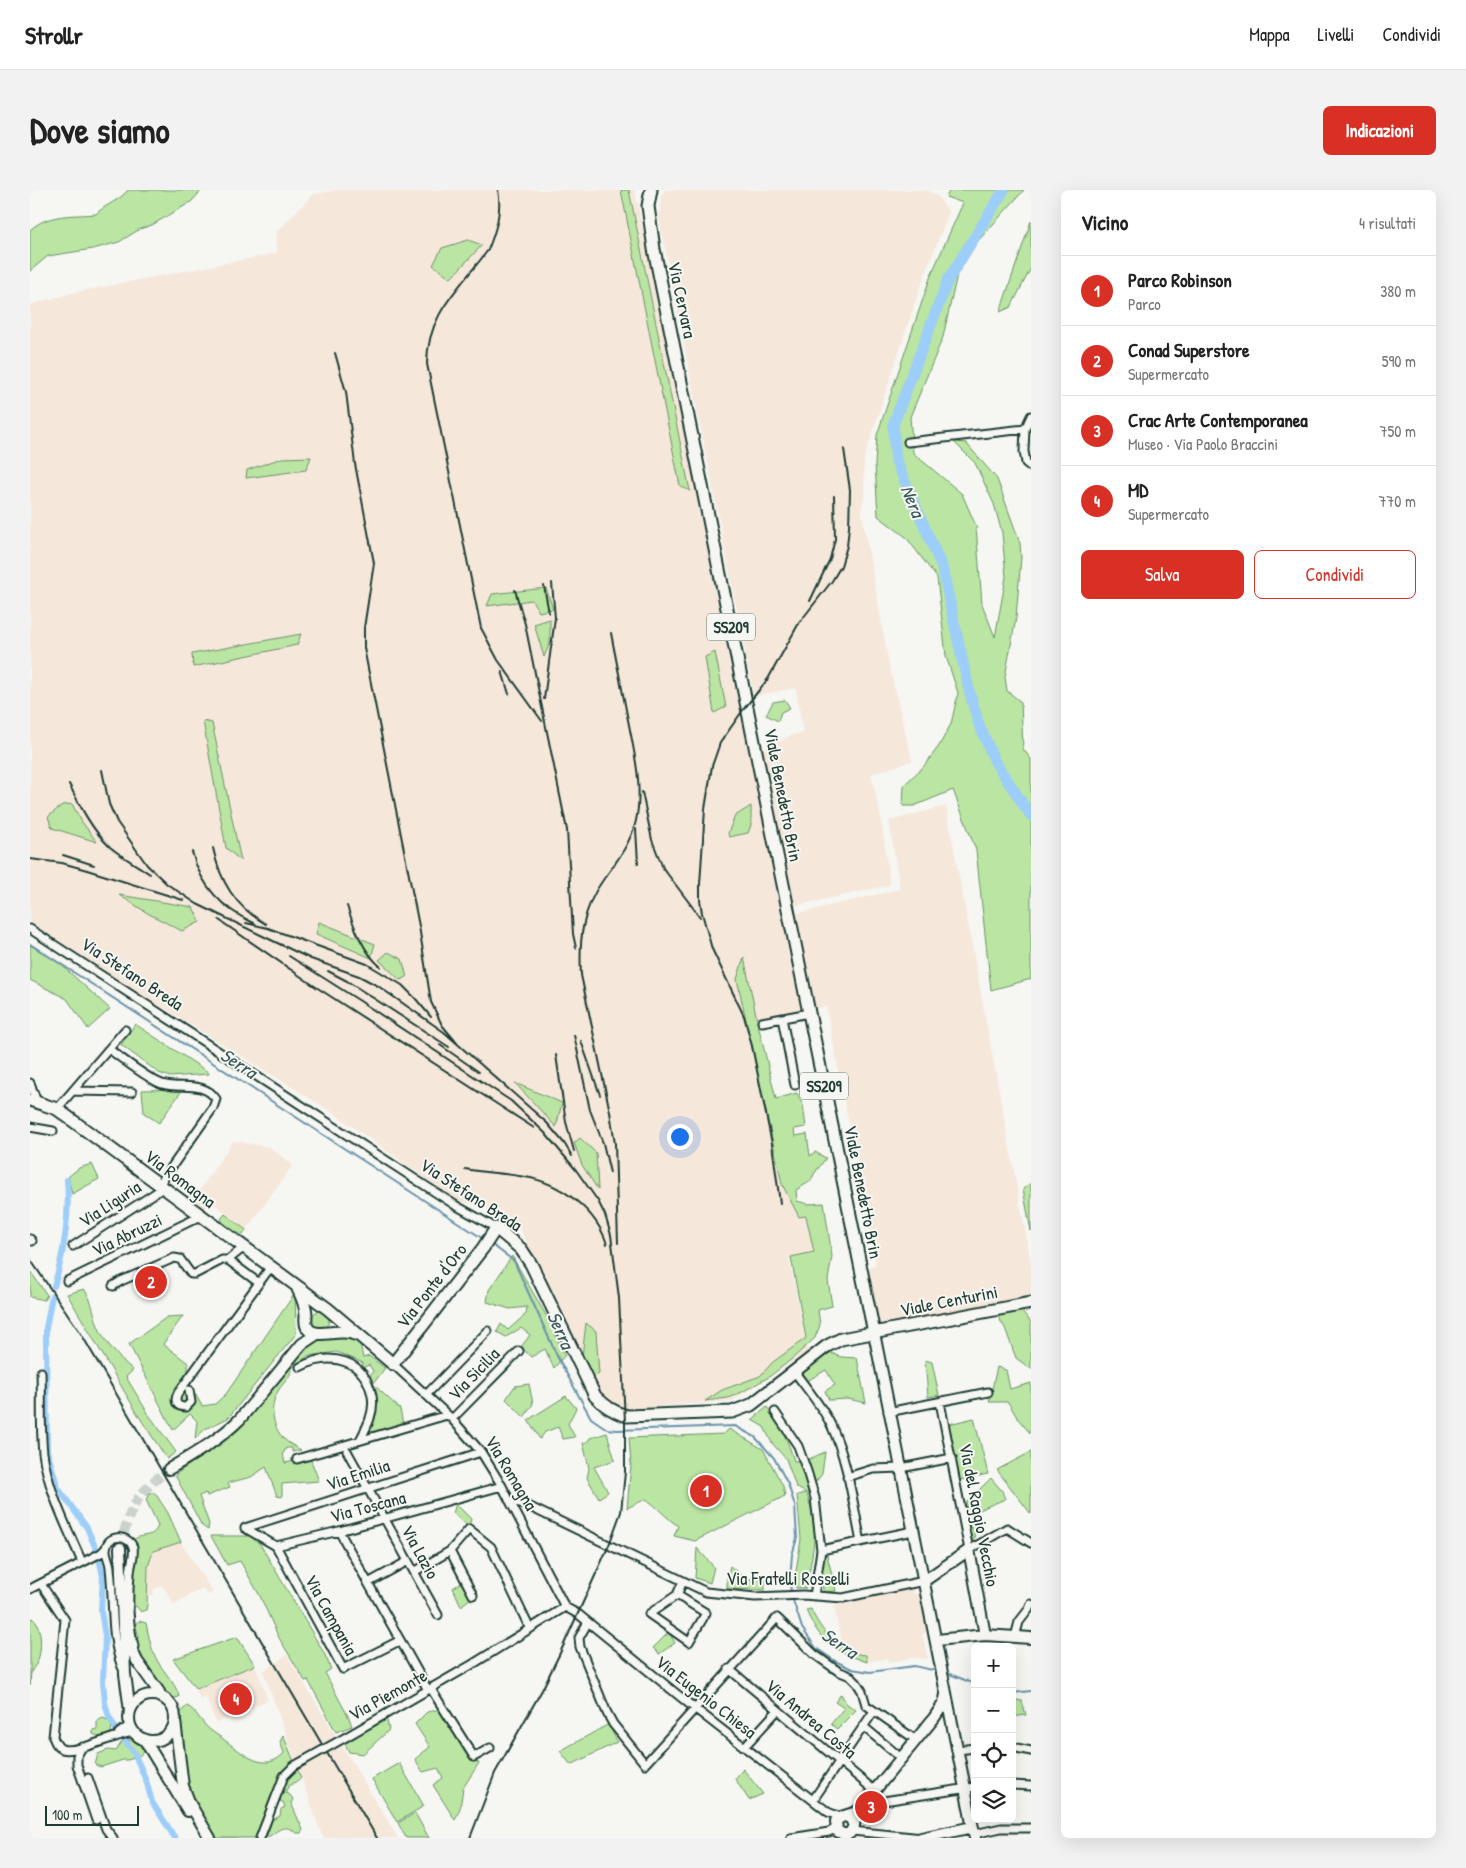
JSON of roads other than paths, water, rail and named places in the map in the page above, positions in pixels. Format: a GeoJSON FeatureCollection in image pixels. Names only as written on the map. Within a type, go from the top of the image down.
{"type":"FeatureCollection","features":[{"type":"Feature","properties":{"kind":"main road","name":"Via Cervara"},"geometry":{"type":"LineString","coordinates":[[651,190],[648,206],[650,225],[688,416]]}},
{"type":"Feature","properties":{"kind":"main road","name":"Viale Benedetto Brin"},"geometry":{"type":"LineString","coordinates":[[688,416],[874,1334]]}},
{"type":"Feature","properties":{"kind":"main road","name":"Via Romagna"},"geometry":{"type":"LineString","coordinates":[[34,1101],[57,1109],[327,1310],[393,1364]]}},
{"type":"Feature","properties":{"kind":"main road","name":"Via Ponte d'Oro"},"geometry":{"type":"LineString","coordinates":[[393,1364],[483,1248],[496,1228]]}},
{"type":"Feature","properties":{"kind":"main road","name":"Via Stefano Breda"},"geometry":{"type":"LineString","coordinates":[[496,1228],[521,1249],[531,1264],[595,1396],[615,1413],[627,1416],[732,1412],[751,1405],[833,1342],[874,1334]]}},
{"type":"Feature","properties":{"kind":"main road"},"geometry":{"type":"LineString","coordinates":[[298,1289],[306,1320],[310,1331],[322,1333],[332,1325],[333,1320],[327,1310],[320,1306],[312,1309],[306,1320]]}},
{"type":"Feature","properties":{"kind":"main road","name":"Viale Centurini"},"geometry":{"type":"LineString","coordinates":[[874,1334],[1031,1303]]}},
{"type":"Feature","properties":{"kind":"main road","name":"Via Romagna"},"geometry":{"type":"LineString","coordinates":[[322,1333],[342,1331],[359,1336]]}},
{"type":"Feature","properties":{"kind":"street"},"geometry":{"type":"LineString","coordinates":[[1031,416],[1025,429],[1024,452],[1026,463],[1031,467]]}},
{"type":"Feature","properties":{"kind":"street"},"geometry":{"type":"LineString","coordinates":[[908,442],[1025,429]]}},
{"type":"Feature","properties":{"kind":"street","name":"Via Stefano Breda"},"geometry":{"type":"LineString","coordinates":[[30,929],[446,1200],[496,1228]]}},
{"type":"Feature","properties":{"kind":"street"},"geometry":{"type":"LineString","coordinates":[[762,1022],[809,1013]]}},
{"type":"Feature","properties":{"kind":"street"},"geometry":{"type":"LineString","coordinates":[[782,1018],[795,1085]]}},
{"type":"Feature","properties":{"kind":"street"},"geometry":{"type":"LineString","coordinates":[[57,1109],[125,1030]]}},
{"type":"Feature","properties":{"kind":"street"},"geometry":{"type":"LineString","coordinates":[[109,1049],[162,1084],[199,1087],[213,1094],[216,1099],[213,1108],[161,1186]]}},
{"type":"Feature","properties":{"kind":"street"},"geometry":{"type":"LineString","coordinates":[[30,1083],[34,1101]]}},
{"type":"Feature","properties":{"kind":"street"},"geometry":{"type":"LineString","coordinates":[[73,1091],[132,1092]]}},
{"type":"Feature","properties":{"kind":"street"},"geometry":{"type":"LineString","coordinates":[[30,1127],[53,1131]]}},
{"type":"Feature","properties":{"kind":"street","name":"Via Liguria"},"geometry":{"type":"LineString","coordinates":[[73,1246],[161,1186]]}},
{"type":"Feature","properties":{"kind":"street","name":"Via Abruzzi"},"geometry":{"type":"LineString","coordinates":[[67,1281],[200,1216]]}},
{"type":"Feature","properties":{"kind":"street"},"geometry":{"type":"LineString","coordinates":[[228,1260],[243,1248]]}},
{"type":"Feature","properties":{"kind":"street"},"geometry":{"type":"LineString","coordinates":[[112,1286],[174,1258],[180,1259],[190,1274],[195,1274],[222,1260],[228,1260],[259,1283]]}},
{"type":"Feature","properties":{"kind":"street"},"geometry":{"type":"LineString","coordinates":[[189,1390],[191,1402],[189,1406],[181,1407],[177,1404],[176,1398],[178,1393],[270,1268]]}},
{"type":"Feature","properties":{"kind":"street"},"geometry":{"type":"LineString","coordinates":[[302,1344],[306,1320]]}},
{"type":"Feature","properties":{"kind":"street"},"geometry":{"type":"LineString","coordinates":[[426,1395],[488,1331]]}},
{"type":"Feature","properties":{"kind":"street"},"geometry":{"type":"LineString","coordinates":[[169,1469],[230,1429],[302,1344],[322,1333]]}},
{"type":"Feature","properties":{"kind":"street","name":"Viale Benedetto Brin"},"geometry":{"type":"LineString","coordinates":[[874,1334],[888,1412],[937,1640],[946,1694],[958,1750],[970,1787],[974,1833]]}},
{"type":"Feature","properties":{"kind":"street","name":"Via Sicilia"},"geometry":{"type":"LineString","coordinates":[[449,1417],[519,1350]]}},
{"type":"Feature","properties":{"kind":"street"},"geometry":{"type":"LineString","coordinates":[[300,1367],[319,1359],[331,1358],[342,1360],[362,1372],[372,1397],[372,1412],[360,1440]]}},
{"type":"Feature","properties":{"kind":"street","name":"Via Romagna"},"geometry":{"type":"LineString","coordinates":[[393,1364],[449,1417],[481,1452],[502,1486],[565,1607]]}},
{"type":"Feature","properties":{"kind":"street"},"geometry":{"type":"LineString","coordinates":[[794,1371],[831,1424],[841,1450],[861,1542]]}},
{"type":"Feature","properties":{"kind":"street"},"geometry":{"type":"LineString","coordinates":[[41,1372],[43,1452],[47,1471],[57,1503],[82,1562]]}},
{"type":"Feature","properties":{"kind":"street"},"geometry":{"type":"LineString","coordinates":[[888,1412],[988,1392]]}},
{"type":"Feature","properties":{"kind":"street","name":"Via del Raggio Vecchio"},"geometry":{"type":"LineString","coordinates":[[940,1402],[985,1635]]}},
{"type":"Feature","properties":{"kind":"street"},"geometry":{"type":"LineString","coordinates":[[776,1412],[798,1446],[808,1471],[815,1498],[821,1550],[814,1596]]}},
{"type":"Feature","properties":{"kind":"street"},"geometry":{"type":"LineString","coordinates":[[297,1459],[360,1440],[449,1417]]}},
{"type":"Feature","properties":{"kind":"street","name":"Via Lazio"},"geometry":{"type":"LineString","coordinates":[[347,1451],[438,1614]]}},
{"type":"Feature","properties":{"kind":"street","name":"Via Emilia"},"geometry":{"type":"LineString","coordinates":[[276,1546],[245,1528],[481,1452]]}},
{"type":"Feature","properties":{"kind":"street"},"geometry":{"type":"LineString","coordinates":[[847,1477],[873,1469],[901,1468],[952,1458]]}},
{"type":"Feature","properties":{"kind":"street","name":"Via Toscana"},"geometry":{"type":"LineString","coordinates":[[276,1546],[339,1531],[502,1486]]}},
{"type":"Feature","properties":{"kind":"street","name":"Via Fratelli Rosselli"},"geometry":{"type":"LineString","coordinates":[[509,1500],[534,1509],[706,1592],[755,1597],[803,1595],[842,1598],[924,1581]]}},
{"type":"Feature","properties":{"kind":"street"},"geometry":{"type":"LineString","coordinates":[[924,1581],[968,1550],[1007,1528],[1031,1543]]}},
{"type":"Feature","properties":{"kind":"street"},"geometry":{"type":"LineString","coordinates":[[414,1572],[450,1551],[469,1529],[491,1547],[530,1629]]}},
{"type":"Feature","properties":{"kind":"street"},"geometry":{"type":"LineString","coordinates":[[339,1531],[399,1641],[474,1757],[490,1748]]}},
{"type":"Feature","properties":{"kind":"street"},"geometry":{"type":"LineString","coordinates":[[821,1550],[913,1531]]}},
{"type":"Feature","properties":{"kind":"street"},"geometry":{"type":"LineString","coordinates":[[30,1589],[101,1553],[111,1540],[120,1537],[126,1539],[132,1545],[133,1550],[130,1573],[130,1617],[137,1661]]}},
{"type":"Feature","properties":{"kind":"street","name":"Via Campania"},"geometry":{"type":"LineString","coordinates":[[276,1546],[343,1669],[399,1641]]}},
{"type":"Feature","properties":{"kind":"street"},"geometry":{"type":"LineString","coordinates":[[106,1548],[110,1566],[114,1630],[120,1664],[124,1674]]}},
{"type":"Feature","properties":{"kind":"street"},"geometry":{"type":"LineString","coordinates":[[120,1548],[124,1674],[132,1728],[144,1739],[203,1838]]}},
{"type":"Feature","properties":{"kind":"street"},"geometry":{"type":"LineString","coordinates":[[450,1551],[473,1595]]}},
{"type":"Feature","properties":{"kind":"street"},"geometry":{"type":"LineString","coordinates":[[92,1558],[101,1558],[107,1561],[110,1566]]}},
{"type":"Feature","properties":{"kind":"street"},"geometry":{"type":"LineString","coordinates":[[368,1584],[408,1561]]}},
{"type":"Feature","properties":{"kind":"street"},"geometry":{"type":"LineString","coordinates":[[677,1595],[706,1613],[689,1642],[649,1614],[677,1595],[683,1581]]}},
{"type":"Feature","properties":{"kind":"street"},"geometry":{"type":"LineString","coordinates":[[41,1584],[66,1620],[53,1737],[55,1744],[67,1750],[82,1747],[99,1743],[132,1728]]}},
{"type":"Feature","properties":{"kind":"street","name":"Via Eugenio Chiesa"},"geometry":{"type":"LineString","coordinates":[[565,1607],[588,1622],[694,1708],[828,1812],[838,1828]]}},
{"type":"Feature","properties":{"kind":"street","name":"Via Piemonte"},"geometry":{"type":"LineString","coordinates":[[260,1838],[284,1776],[294,1766],[429,1689],[565,1607]]}},
{"type":"Feature","properties":{"kind":"street"},"geometry":{"type":"LineString","coordinates":[[1015,1637],[1019,1622],[1030,1608]]}},
{"type":"Feature","properties":{"kind":"street"},"geometry":{"type":"LineString","coordinates":[[588,1622],[580,1638],[580,1647],[613,1724],[645,1764],[777,1618],[814,1654],[838,1671],[850,1676],[857,1683],[866,1705],[916,1740]]}},
{"type":"Feature","properties":{"kind":"street"},"geometry":{"type":"LineString","coordinates":[[124,1632],[137,1661],[160,1692],[161,1697]]}},
{"type":"Feature","properties":{"kind":"street"},"geometry":{"type":"LineString","coordinates":[[937,1640],[985,1635],[1031,1638]]}},
{"type":"Feature","properties":{"kind":"street","name":"Via Andrea Costa"},"geometry":{"type":"LineString","coordinates":[[729,1669],[875,1791]]}},
{"type":"Feature","properties":{"kind":"street"},"geometry":{"type":"LineString","coordinates":[[838,1828],[875,1791],[934,1718],[944,1704],[946,1694]]}},
{"type":"Feature","properties":{"kind":"street"},"geometry":{"type":"LineString","coordinates":[[130,1711],[139,1699],[146,1696],[161,1697],[171,1705],[183,1786],[190,1804],[210,1838]]}},
{"type":"Feature","properties":{"kind":"street"},"geometry":{"type":"LineString","coordinates":[[744,1747],[778,1710]]}},
{"type":"Feature","properties":{"kind":"street"},"geometry":{"type":"LineString","coordinates":[[813,1800],[874,1711]]}},
{"type":"Feature","properties":{"kind":"street"},"geometry":{"type":"LineString","coordinates":[[934,1718],[943,1716],[950,1718],[953,1724]]}},
{"type":"Feature","properties":{"kind":"street"},"geometry":{"type":"LineString","coordinates":[[144,1739],[151,1741],[164,1737],[169,1732],[174,1720]]}},
{"type":"Feature","properties":{"kind":"street"},"geometry":{"type":"LineString","coordinates":[[864,1727],[901,1758]]}},
{"type":"Feature","properties":{"kind":"street"},"geometry":{"type":"LineString","coordinates":[[82,1747],[77,1756],[77,1765],[96,1820]]}},
{"type":"Feature","properties":{"kind":"street"},"geometry":{"type":"LineString","coordinates":[[958,1750],[971,1748]]}},
{"type":"Feature","properties":{"kind":"street"},"geometry":{"type":"LineString","coordinates":[[1016,1748],[1031,1751]]}},
{"type":"Feature","properties":{"kind":"street"},"geometry":{"type":"LineString","coordinates":[[88,1778],[106,1829],[113,1838]]}},
{"type":"Feature","properties":{"kind":"street"},"geometry":{"type":"LineString","coordinates":[[1016,1785],[1031,1786]]}},
{"type":"Feature","properties":{"kind":"street"},"geometry":{"type":"LineString","coordinates":[[861,1807],[970,1787]]}},
{"type":"Feature","properties":{"kind":"street"},"geometry":{"type":"LineString","coordinates":[[838,1828],[848,1834],[861,1807]]}},
{"type":"Feature","properties":{"kind":"street"},"geometry":{"type":"LineString","coordinates":[[791,1838],[829,1832],[852,1819],[853,1827]]}},
{"type":"Feature","properties":{"kind":"street"},"geometry":{"type":"LineString","coordinates":[[853,1827],[922,1838],[974,1833],[1001,1828],[1031,1828]]}},
{"type":"Feature","properties":{"kind":"waterway","name":"Nera"},"geometry":{"type":"LineString","coordinates":[[1004,190],[948,280],[893,425],[896,461],[942,567],[969,690],[978,722],[995,762],[1031,816]]}},
{"type":"Feature","properties":{"kind":"waterway","name":"Serra"},"geometry":{"type":"LineString","coordinates":[[30,944],[485,1240]]}},
{"type":"Feature","properties":{"kind":"waterway"},"geometry":{"type":"LineString","coordinates":[[54,1286],[61,1261],[65,1234],[68,1206],[67,1180]]}},
{"type":"Feature","properties":{"kind":"waterway","name":"Serra"},"geometry":{"type":"LineString","coordinates":[[491,1244],[514,1261],[558,1358],[591,1418],[607,1429],[617,1430],[735,1426],[755,1437],[774,1458],[788,1484],[795,1506],[797,1538],[792,1555],[791,1594],[802,1628],[816,1648],[835,1661],[852,1669],[870,1672],[914,1666],[937,1671]]}},
{"type":"Feature","properties":{"kind":"waterway"},"geometry":{"type":"LineString","coordinates":[[52,1296],[46,1328],[47,1451],[58,1488],[87,1528],[97,1551]]}},
{"type":"Feature","properties":{"kind":"waterway"},"geometry":{"type":"LineString","coordinates":[[99,1558],[103,1577],[101,1611],[105,1636],[103,1681],[105,1703],[109,1717],[116,1729]]}},
{"type":"Feature","properties":{"kind":"waterway","name":"Serra"},"geometry":{"type":"LineString","coordinates":[[947,1673],[971,1682]]}},
{"type":"Feature","properties":{"kind":"waterway","name":"Serra"},"geometry":{"type":"LineString","coordinates":[[1016,1693],[1031,1691]]}},
{"type":"Feature","properties":{"kind":"waterway"},"geometry":{"type":"LineString","coordinates":[[123,1738],[134,1753],[146,1780],[152,1802],[175,1838]]}},
{"type":"Feature","properties":{"kind":"tunnel"},"geometry":{"type":"LineString","coordinates":[[120,1548],[127,1522],[136,1503],[148,1487],[169,1469]]}},
{"type":"Feature","properties":{"kind":"railway"},"geometry":{"type":"LineString","coordinates":[[498,190],[498,220],[488,250],[456,289],[439,316],[428,346],[427,364],[481,628],[498,660],[542,721]]}},
{"type":"Feature","properties":{"kind":"railway"},"geometry":{"type":"LineString","coordinates":[[335,353],[346,392],[355,464],[374,563],[364,628],[364,648],[419,926],[431,1002],[442,1025],[457,1043]]}},
{"type":"Feature","properties":{"kind":"railway"},"geometry":{"type":"LineString","coordinates":[[780,1203],[772,1144],[744,1016],[712,949],[702,913],[700,884],[705,809],[712,766],[720,743],[768,679],[799,623],[832,581],[841,566],[847,546],[850,490],[844,449]]}},
{"type":"Feature","properties":{"kind":"railway"},"geometry":{"type":"LineString","coordinates":[[810,601],[830,559],[835,539],[834,496]]}},
{"type":"Feature","properties":{"kind":"railway"},"geometry":{"type":"LineString","coordinates":[[544,699],[555,618],[552,583]]}},
{"type":"Feature","properties":{"kind":"railway"},"geometry":{"type":"LineString","coordinates":[[544,586],[549,613]]}},
{"type":"Feature","properties":{"kind":"railway"},"geometry":{"type":"LineString","coordinates":[[515,590],[525,624],[567,830],[573,934],[576,948]]}},
{"type":"Feature","properties":{"kind":"railway"},"geometry":{"type":"LineString","coordinates":[[611,633],[635,757],[639,801],[634,828],[628,842],[590,902],[583,925],[581,975],[615,1144],[618,1243]]}},
{"type":"Feature","properties":{"kind":"railway"},"geometry":{"type":"LineString","coordinates":[[502,671],[509,694]]}},
{"type":"Feature","properties":{"kind":"railway"},"geometry":{"type":"LineString","coordinates":[[102,770],[109,804],[117,822],[147,865],[167,884],[197,904],[269,939],[311,959],[359,976],[378,986],[444,1032],[547,1123],[572,1156]]}},
{"type":"Feature","properties":{"kind":"railway"},"geometry":{"type":"LineString","coordinates":[[69,784],[87,817],[110,847],[150,874]]}},
{"type":"Feature","properties":{"kind":"railway"},"geometry":{"type":"LineString","coordinates":[[642,792],[652,840],[663,868],[700,917]]}},
{"type":"Feature","properties":{"kind":"railway"},"geometry":{"type":"LineString","coordinates":[[636,829],[638,863]]}},
{"type":"Feature","properties":{"kind":"railway"},"geometry":{"type":"LineString","coordinates":[[213,848],[220,871],[230,892],[246,910],[266,924]]}},
{"type":"Feature","properties":{"kind":"railway"},"geometry":{"type":"LineString","coordinates":[[192,852],[201,875],[214,895],[232,911],[254,923]]}},
{"type":"Feature","properties":{"kind":"railway"},"geometry":{"type":"LineString","coordinates":[[63,855],[94,865]]}},
{"type":"Feature","properties":{"kind":"railway"},"geometry":{"type":"LineString","coordinates":[[30,859],[62,863],[183,900]]}},
{"type":"Feature","properties":{"kind":"railway"},"geometry":{"type":"LineString","coordinates":[[347,906],[364,947],[381,967]]}},
{"type":"Feature","properties":{"kind":"railway"},"geometry":{"type":"LineString","coordinates":[[219,920],[313,985],[534,1128]]}},
{"type":"Feature","properties":{"kind":"railway"},"geometry":{"type":"LineString","coordinates":[[246,923],[268,928],[367,964],[402,985],[431,1017]]}},
{"type":"Feature","properties":{"kind":"railway"},"geometry":{"type":"LineString","coordinates":[[289,956],[511,1101],[544,1132],[576,1170],[598,1201],[605,1215],[611,1235],[619,1298],[625,1421],[625,1472],[621,1512],[609,1545],[560,1653],[542,1690],[495,1773],[470,1838]]}},
{"type":"Feature","properties":{"kind":"railway"},"geometry":{"type":"LineString","coordinates":[[328,971],[347,981],[449,1047]]}},
{"type":"Feature","properties":{"kind":"railway"},"geometry":{"type":"LineString","coordinates":[[574,1035],[590,1110],[603,1143],[610,1173]]}},
{"type":"Feature","properties":{"kind":"railway"},"geometry":{"type":"LineString","coordinates":[[581,1041],[600,1095]]}},
{"type":"Feature","properties":{"kind":"railway"},"geometry":{"type":"LineString","coordinates":[[440,1045],[479,1072]]}},
{"type":"Feature","properties":{"kind":"railway"},"geometry":{"type":"LineString","coordinates":[[556,1055],[566,1122],[574,1151]]}},
{"type":"Feature","properties":{"kind":"railway"},"geometry":{"type":"LineString","coordinates":[[465,1169],[525,1177],[551,1185],[564,1192],[586,1209],[595,1220],[607,1244]]}},
{"type":"Feature","properties":{"kind":"railway"},"geometry":{"type":"LineString","coordinates":[[30,1259],[80,1332],[377,1838]]}},
{"type":"Feature","properties":{"kind":"place","name":"Conad Superstore"},"geometry":{"type":"Point","coordinates":[151,1282]}},
{"type":"Feature","properties":{"kind":"place","name":"Parco Robinson"},"geometry":{"type":"Point","coordinates":[706,1491]}},
{"type":"Feature","properties":{"kind":"place","name":"MD"},"geometry":{"type":"Point","coordinates":[236,1699]}},
{"type":"Feature","properties":{"kind":"place","name":"Crac Arte Contemporanea"},"geometry":{"type":"Point","coordinates":[871,1807]}}]}
